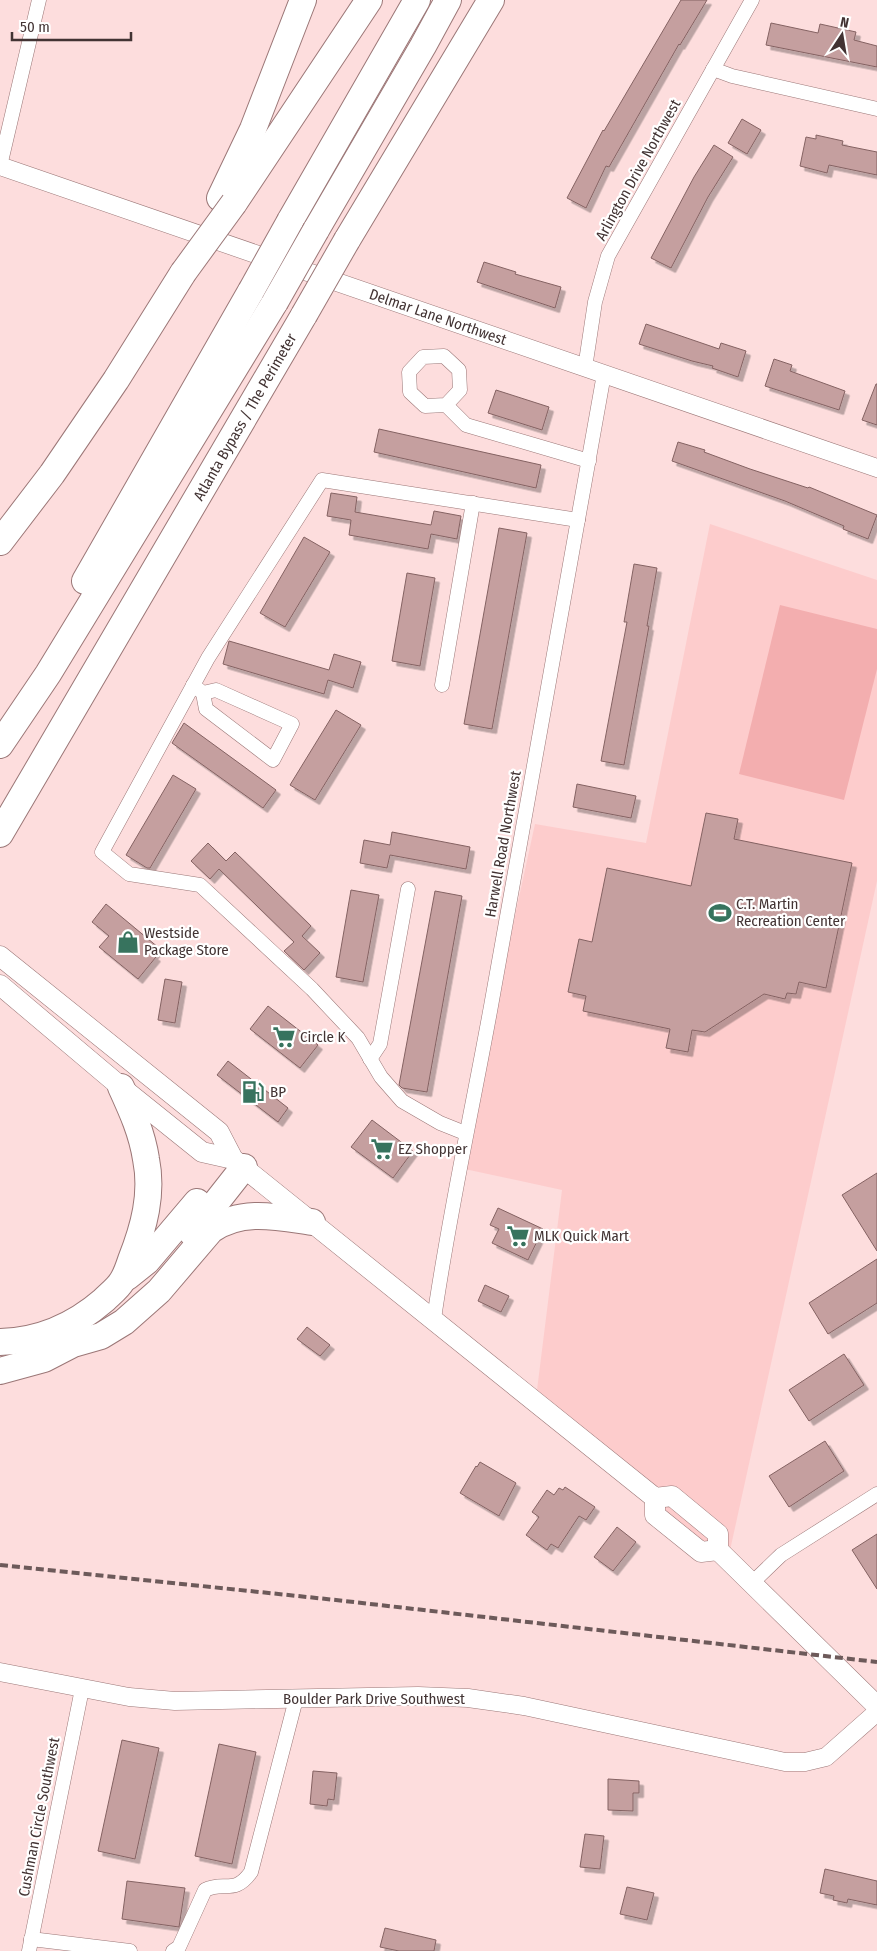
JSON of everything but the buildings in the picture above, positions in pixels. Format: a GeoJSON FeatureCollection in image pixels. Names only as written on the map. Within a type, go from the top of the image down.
{"type":"FeatureCollection","features":[{"type":"Feature","properties":{"kind":"highway"},"geometry":{"type":"LineString","coordinates":[[227,200],[303,0]]}},
{"type":"Feature","properties":{"kind":"highway"},"geometry":{"type":"LineString","coordinates":[[0,542],[52,474],[116,380],[184,273],[227,200],[368,0]]}},
{"type":"Feature","properties":{"kind":"highway"},"geometry":{"type":"LineString","coordinates":[[0,730],[290,221],[396,41],[417,0]]}},
{"type":"Feature","properties":{"kind":"highway"},"geometry":{"type":"LineString","coordinates":[[0,745],[53,666],[274,302],[448,0]]}},
{"type":"Feature","properties":{"kind":"highway","name":"Atlanta Bypass / The Perimeter"},"geometry":{"type":"LineString","coordinates":[[0,834],[347,240],[490,3]]}},
{"type":"Feature","properties":{"kind":"highway"},"geometry":{"type":"LineString","coordinates":[[121,1087],[142,1139],[147,1161],[148,1185],[147,1210],[142,1232],[122,1281]]}},
{"type":"Feature","properties":{"kind":"highway"},"geometry":{"type":"LineString","coordinates":[[0,1342],[35,1338],[56,1332],[96,1307],[122,1281],[147,1262],[238,1163]]}},
{"type":"Feature","properties":{"kind":"highway"},"geometry":{"type":"LineString","coordinates":[[0,1371],[44,1359],[73,1344],[139,1292],[168,1262],[238,1163]]}},
{"type":"Feature","properties":{"kind":"highway"},"geometry":{"type":"LineString","coordinates":[[73,1344],[101,1336],[124,1322],[159,1291],[211,1230],[221,1223],[235,1218],[267,1215],[312,1222]]}},
{"type":"Feature","properties":{"kind":"main road"},"geometry":{"type":"LineString","coordinates":[[1,957],[219,1132],[238,1163],[655,1498],[672,1496],[700,1518],[718,1534],[718,1550],[877,1706]]}},
{"type":"Feature","properties":{"kind":"main road"},"geometry":{"type":"LineString","coordinates":[[0,985],[121,1087],[202,1152],[238,1163]]}},
{"type":"Feature","properties":{"kind":"street"},"geometry":{"type":"LineString","coordinates":[[0,166],[39,0]]}},
{"type":"Feature","properties":{"kind":"street","name":"Arlington Drive Northwest"},"geometry":{"type":"LineString","coordinates":[[585,368],[595,302],[608,256],[752,0]]}},
{"type":"Feature","properties":{"kind":"street"},"geometry":{"type":"LineString","coordinates":[[713,69],[732,76],[877,110]]}},
{"type":"Feature","properties":{"kind":"street","name":"Delmar Lane Northwest"},"geometry":{"type":"LineString","coordinates":[[0,166],[877,468]]}},
{"type":"Feature","properties":{"kind":"street","name":"Harwell Road Northwest"},"geometry":{"type":"LineString","coordinates":[[434,1319],[465,1133],[491,1008],[604,374]]}},
{"type":"Feature","properties":{"kind":"street"},"geometry":{"type":"LineString","coordinates":[[446,405],[466,425],[589,461]]}},
{"type":"Feature","properties":{"kind":"street"},"geometry":{"type":"LineString","coordinates":[[465,1133],[440,1123],[402,1101],[381,1078],[358,1038],[312,989],[200,886],[129,874],[102,852],[198,689],[208,658],[322,480],[578,520]]}},
{"type":"Feature","properties":{"kind":"street"},"geometry":{"type":"LineString","coordinates":[[442,685],[473,503]]}},
{"type":"Feature","properties":{"kind":"street"},"geometry":{"type":"LineString","coordinates":[[198,689],[216,690],[292,724],[273,760],[206,708],[198,689]]}},
{"type":"Feature","properties":{"kind":"street"},"geometry":{"type":"LineString","coordinates":[[370,1059],[380,1044],[408,889]]}},
{"type":"Feature","properties":{"kind":"street"},"geometry":{"type":"LineString","coordinates":[[752,1583],[781,1555],[877,1494]]}},
{"type":"Feature","properties":{"kind":"street","name":"Boulder Park Drive Southwest"},"geometry":{"type":"LineString","coordinates":[[0,1672],[128,1697],[175,1701],[418,1696],[468,1698],[524,1706],[785,1762],[805,1762],[826,1757],[877,1712]]}},
{"type":"Feature","properties":{"kind":"street","name":"Cushman Circle Southwest"},"geometry":{"type":"LineString","coordinates":[[30,1945],[82,1689]]}},
{"type":"Feature","properties":{"kind":"street"},"geometry":{"type":"LineString","coordinates":[[173,1951],[179,1947],[205,1890],[215,1887],[235,1887],[246,1881],[251,1872],[296,1699]]}},
{"type":"Feature","properties":{"kind":"street"},"geometry":{"type":"LineString","coordinates":[[30,1945],[130,1951]]}},
{"type":"Feature","properties":{"kind":"shaded area"},"geometry":{"type":"Polygon","coordinates":[[[710,524],[877,580],[877,881],[727,1564],[535,1406],[562,1190],[460,1168],[535,824],[646,843],[710,524]]]}},
{"type":"Feature","properties":{"kind":"shaded area"},"geometry":{"type":"Polygon","coordinates":[[[780,605],[877,629],[877,669],[844,800],[739,774],[780,605]]]}},
{"type":"Feature","properties":{"kind":"railway"},"geometry":{"type":"LineString","coordinates":[[0,1565],[336,1600],[877,1662]]}},
{"type":"Feature","properties":{"kind":"place","name":"C.T. Martin Recreation Center"},"geometry":{"type":"Point","coordinates":[720,913]}},
{"type":"Feature","properties":{"kind":"place","name":"Westside Package Store"},"geometry":{"type":"Point","coordinates":[128,942]}},
{"type":"Feature","properties":{"kind":"place","name":"Circle K"},"geometry":{"type":"Point","coordinates":[284,1037]}},
{"type":"Feature","properties":{"kind":"place","name":"BP"},"geometry":{"type":"Point","coordinates":[253,1092]}},
{"type":"Feature","properties":{"kind":"place","name":"EZ Shopper"},"geometry":{"type":"Point","coordinates":[382,1149]}},
{"type":"Feature","properties":{"kind":"place","name":"MLK Quick Mart"},"geometry":{"type":"Point","coordinates":[518,1236]}}]}
